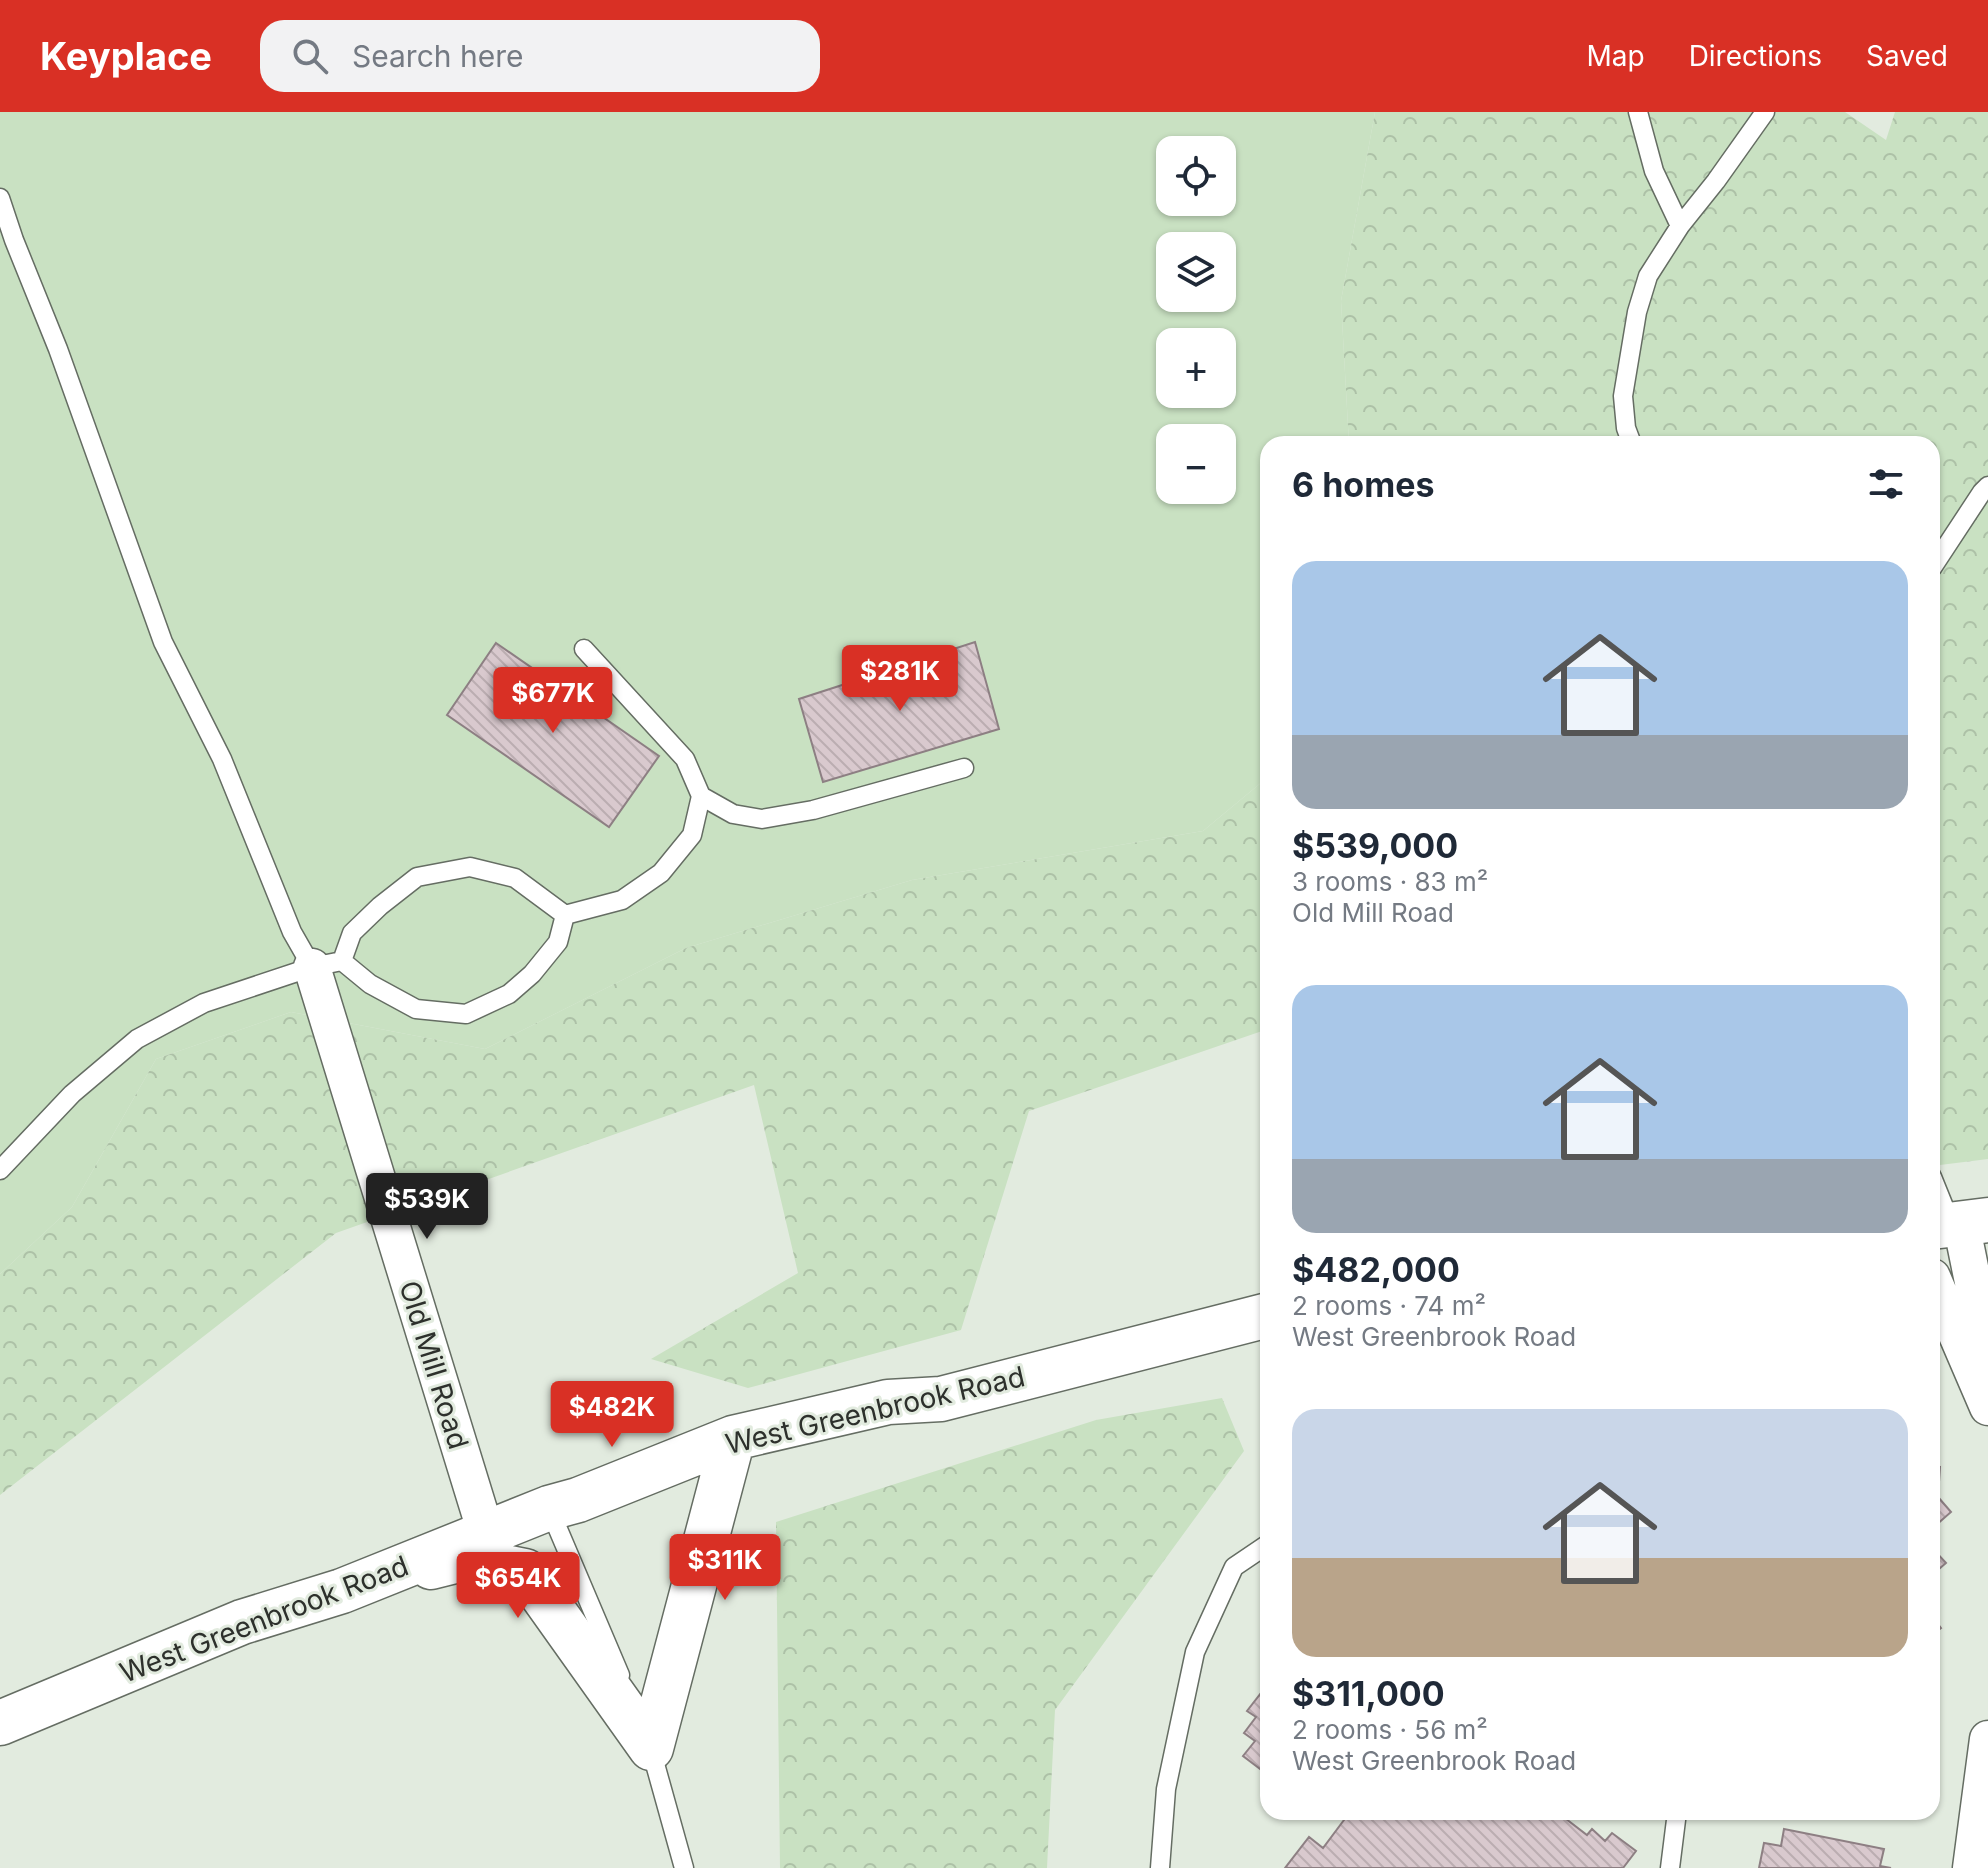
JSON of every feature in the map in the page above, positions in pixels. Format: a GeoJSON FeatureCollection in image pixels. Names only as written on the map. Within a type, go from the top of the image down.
{"type":"FeatureCollection","features":[{"type":"Feature","properties":{"kind":"street","name":"Old Mill Road"},"geometry":{"type":"LineString","coordinates":[[327,964],[486,1533]]}},
{"type":"Feature","properties":{"kind":"street"},"geometry":{"type":"LineString","coordinates":[[1958,1223],[1988,1356]]}},
{"type":"Feature","properties":{"kind":"street"},"geometry":{"type":"LineString","coordinates":[[1940,1296],[1988,1407]]}},
{"type":"Feature","properties":{"kind":"street","name":"West Greenbrook Road"},"geometry":{"type":"LineString","coordinates":[[0,1723],[242,1622],[342,1591],[733,1438],[888,1402],[941,1399],[1260,1317]]}},
{"type":"Feature","properties":{"kind":"street"},"geometry":{"type":"LineString","coordinates":[[651,1748],[733,1438]]}},
{"type":"Feature","properties":{"kind":"street"},"geometry":{"type":"LineString","coordinates":[[342,1591],[463,1559],[525,1571],[651,1748]]}},
{"type":"Feature","properties":{"kind":"street"},"geometry":{"type":"LineString","coordinates":[[1971,1868],[1988,1739]]}},
{"type":"Feature","properties":{"kind":"lane"},"geometry":{"type":"LineString","coordinates":[[1638,112],[1654,171],[1680,226]]}},
{"type":"Feature","properties":{"kind":"lane"},"geometry":{"type":"LineString","coordinates":[[1629,436],[1623,396],[1637,312],[1648,276],[1680,226],[1764,112]]}},
{"type":"Feature","properties":{"kind":"lane"},"geometry":{"type":"LineString","coordinates":[[0,198],[58,349],[163,642],[222,759],[292,932],[327,964],[416,1009],[466,1014],[509,994],[532,974],[558,942],[565,915]]}},
{"type":"Feature","properties":{"kind":"lane"},"geometry":{"type":"LineString","coordinates":[[1940,556],[1988,486]]}},
{"type":"Feature","properties":{"kind":"lane"},"geometry":{"type":"LineString","coordinates":[[565,915],[622,900],[661,873],[692,835],[701,796],[685,759],[584,649]]}},
{"type":"Feature","properties":{"kind":"lane"},"geometry":{"type":"LineString","coordinates":[[701,796],[733,814],[762,819],[813,810],[964,768]]}},
{"type":"Feature","properties":{"kind":"lane"},"geometry":{"type":"LineString","coordinates":[[0,1170],[72,1094],[137,1039],[204,1003],[327,964],[352,933],[417,877],[470,867],[515,878],[565,915]]}},
{"type":"Feature","properties":{"kind":"lane"},"geometry":{"type":"LineString","coordinates":[[1940,1191],[1958,1223]]}},
{"type":"Feature","properties":{"kind":"lane"},"geometry":{"type":"LineString","coordinates":[[549,1508],[651,1748],[684,1868]]}},
{"type":"Feature","properties":{"kind":"lane"},"geometry":{"type":"LineString","coordinates":[[1160,1868],[1166,1789],[1195,1652],[1234,1567],[1260,1549]]}},
{"type":"Feature","properties":{"kind":"lane"},"geometry":{"type":"LineString","coordinates":[[1670,1868],[1676,1820]]}},
{"type":"Feature","properties":{"kind":"green space"},"geometry":{"type":"Polygon","coordinates":[[[0,112],[1375,112],[1341,301],[1349,436],[1260,436],[1260,784],[1203,831],[912,880],[686,948],[485,1049],[291,1012],[156,1059],[72,1207],[0,1274],[0,112]]]}},
{"type":"Feature","properties":{"kind":"green space"},"geometry":{"type":"Polygon","coordinates":[[[1375,112],[1845,112],[1886,140],[1895,112],[1988,112],[1988,1159],[1940,1165],[1940,436],[1349,436],[1341,301],[1375,112]]]}},
{"type":"Feature","properties":{"kind":"green space"},"geometry":{"type":"Polygon","coordinates":[[[1260,784],[1260,1032],[1029,1111],[961,1330],[748,1388],[651,1359],[798,1273],[754,1085],[336,1233],[0,1495],[0,1274],[72,1207],[156,1059],[291,1012],[485,1049],[686,948],[912,880],[1203,831],[1260,784]]]}},
{"type":"Feature","properties":{"kind":"green space"},"geometry":{"type":"Polygon","coordinates":[[[1222,1398],[1244,1451],[1055,1710],[1047,1868],[780,1868],[776,1522],[1096,1420],[1222,1398]]]}},
{"type":"Feature","properties":{"kind":"building"},"geometry":{"type":"Polygon","coordinates":[[[975,642],[999,729],[823,782],[799,699],[975,642]]]}},
{"type":"Feature","properties":{"kind":"building"},"geometry":{"type":"Polygon","coordinates":[[[496,643],[659,756],[609,827],[447,715],[496,643]]]}},
{"type":"Feature","properties":{"kind":"building"},"geometry":{"type":"Polygon","coordinates":[[[1940,1499],[1951,1512],[1940,1522],[1940,1499]]]}},
{"type":"Feature","properties":{"kind":"building"},"geometry":{"type":"Polygon","coordinates":[[[1260,1694],[1260,1769],[1243,1756],[1255,1741],[1244,1733],[1256,1717],[1247,1711],[1260,1694]]]}},
{"type":"Feature","properties":{"kind":"building"},"geometry":{"type":"Polygon","coordinates":[[[1344,1820],[1567,1820],[1587,1835],[1592,1829],[1605,1841],[1612,1833],[1636,1851],[1623,1868],[1285,1868],[1309,1837],[1323,1848],[1344,1820]]]}},
{"type":"Feature","properties":{"kind":"building"},"geometry":{"type":"Polygon","coordinates":[[[1784,1829],[1884,1849],[1880,1866],[1891,1868],[1759,1868],[1764,1843],[1781,1846],[1784,1829]]]}}]}
